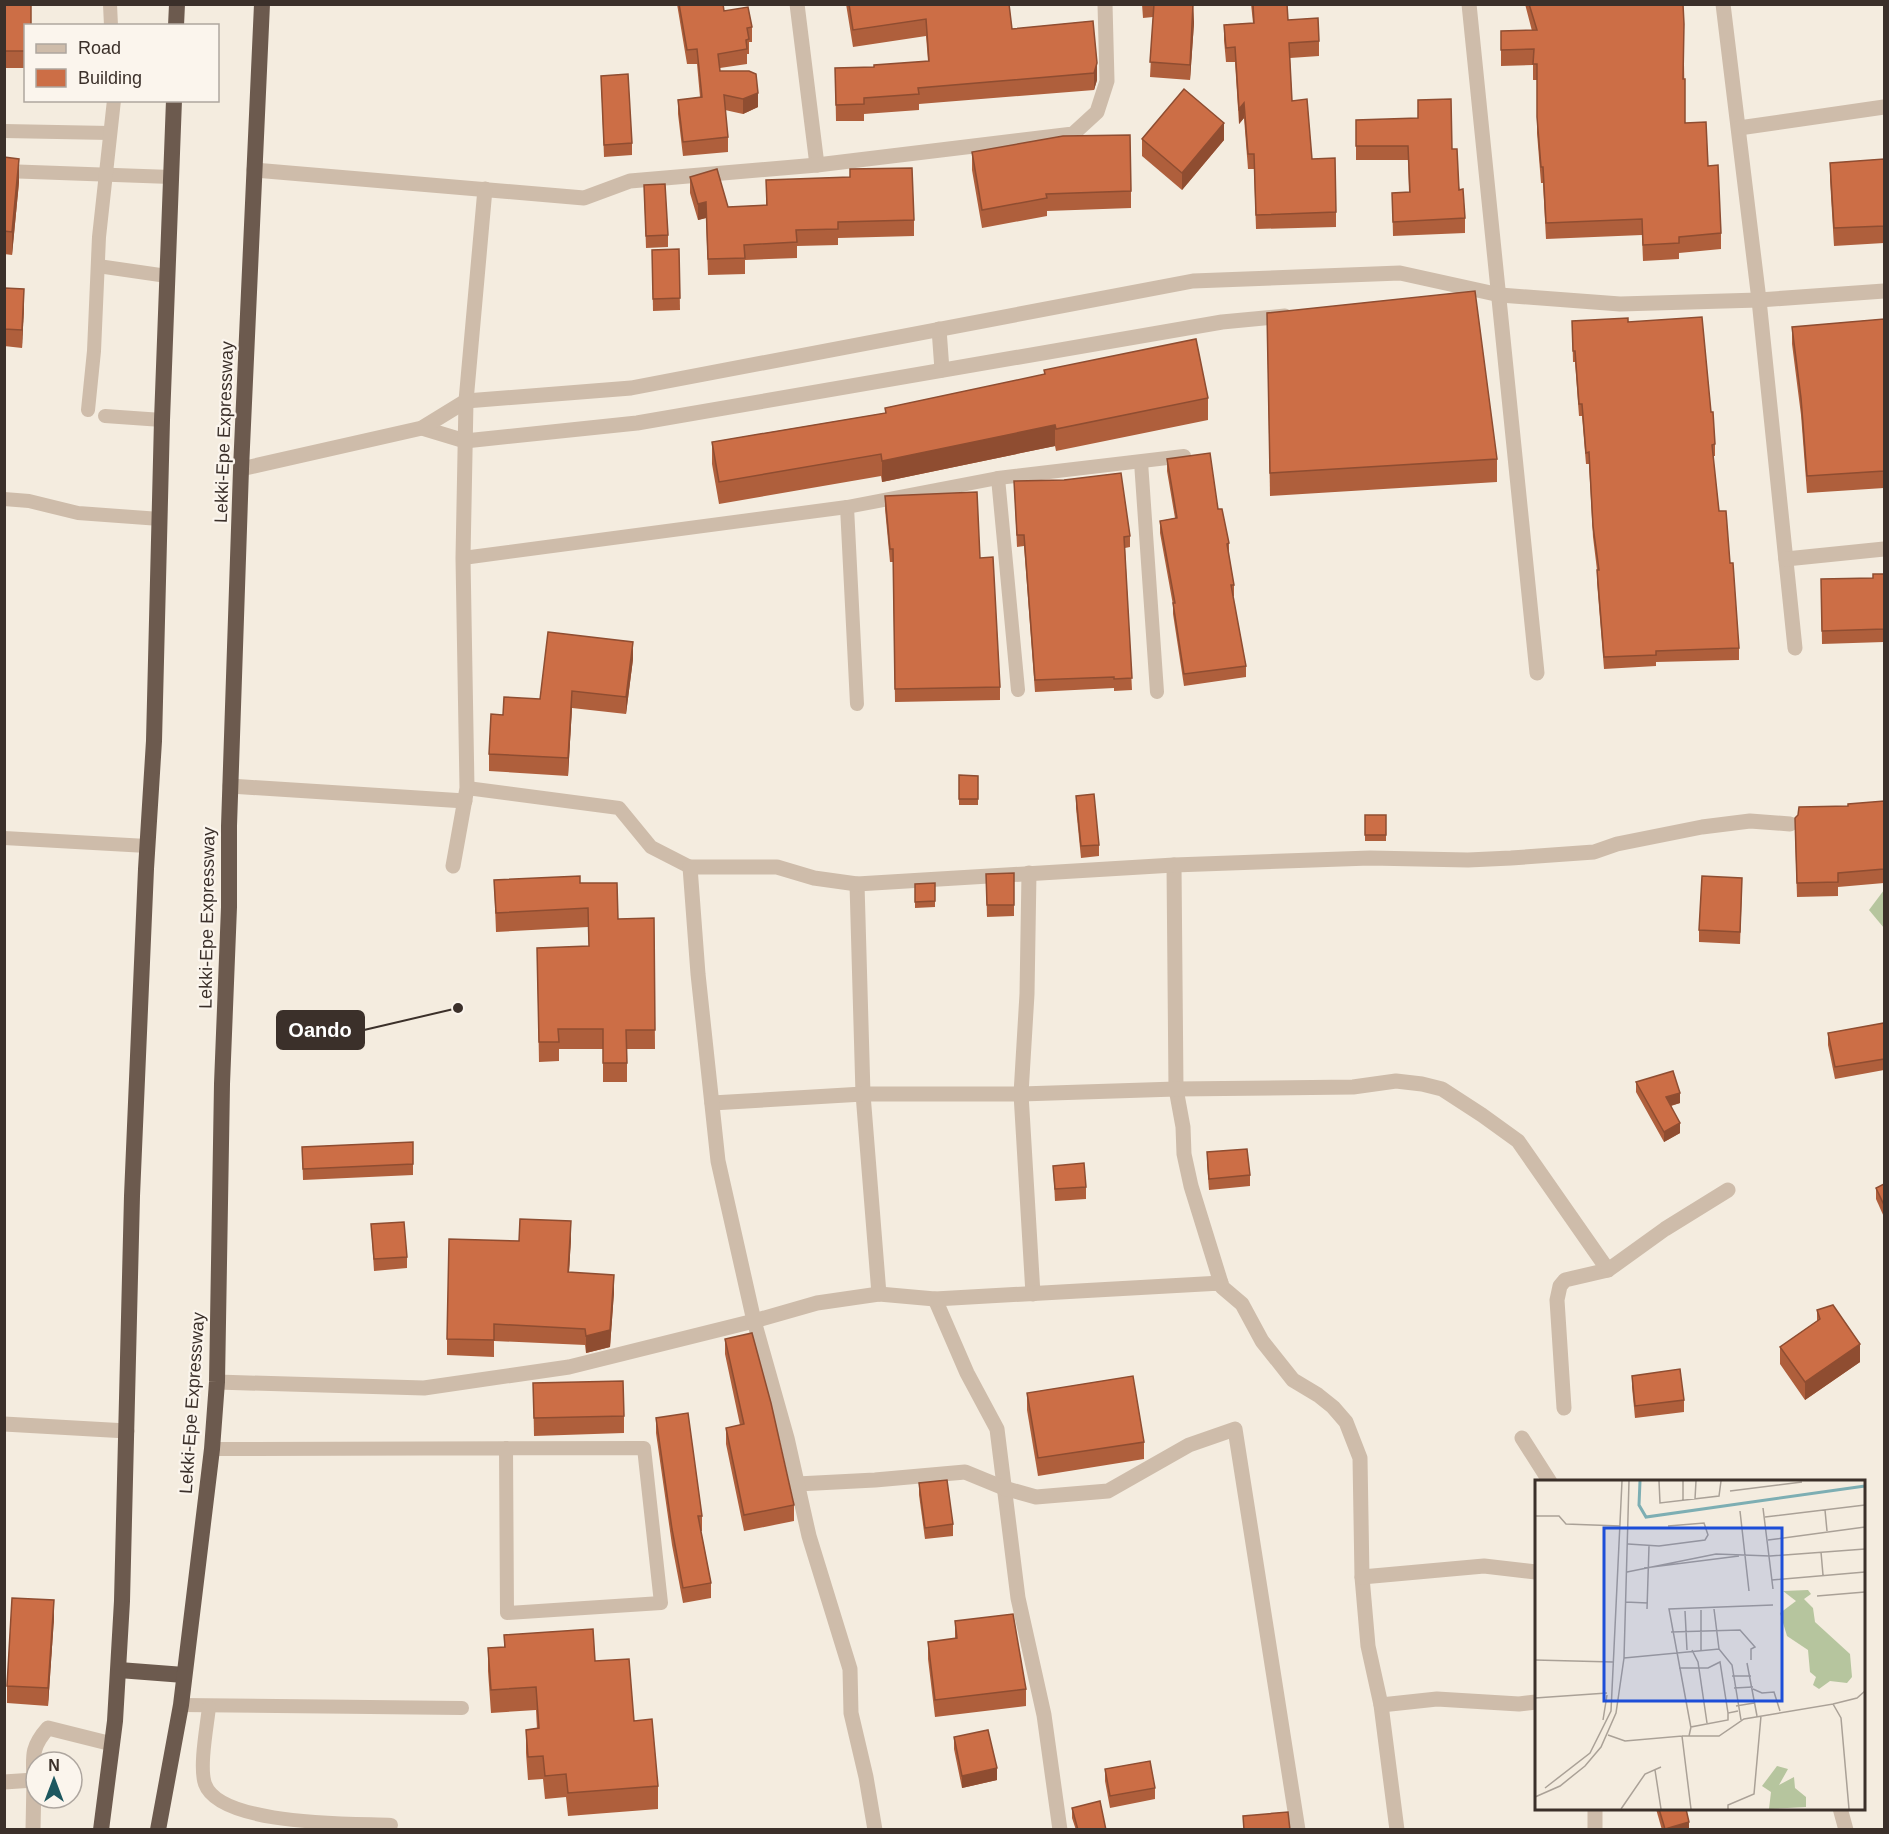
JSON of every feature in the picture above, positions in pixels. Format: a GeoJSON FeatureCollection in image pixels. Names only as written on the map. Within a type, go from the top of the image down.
{"type":"FeatureCollection","features":[{"type":"Feature","properties":{"kind":"highway"},"geometry":{"type":"LineString","coordinates":[[176,24],[177,4]]}},
{"type":"Feature","properties":{"kind":"highway","name":"Lekki-Epe Expressway"},"geometry":{"type":"LineString","coordinates":[[158,1830],[181,1705],[212,1449],[217,1382],[230,786],[241,469],[262,4]]}},
{"type":"Feature","properties":{"kind":"highway"},"geometry":{"type":"LineString","coordinates":[[101,1830],[112,1744],[118,1670],[128,1431],[132,1196],[147,846],[154,741],[162,420],[174,102]]}},
{"type":"Feature","properties":{"kind":"highway"},"geometry":{"type":"LineString","coordinates":[[118,1670],[184,1675]]}},
{"type":"Feature","properties":{"kind":"street"},"geometry":{"type":"LineString","coordinates":[[797,4],[817,165]]}},
{"type":"Feature","properties":{"kind":"street"},"geometry":{"type":"LineString","coordinates":[[254,170],[584,198],[630,181],[817,165],[1073,134],[1097,112],[1107,81],[1105,4]]}},
{"type":"Feature","properties":{"kind":"street"},"geometry":{"type":"LineString","coordinates":[[1469,4],[1537,673]]}},
{"type":"Feature","properties":{"kind":"street"},"geometry":{"type":"LineString","coordinates":[[1723,4],[1759,300],[1795,648]]}},
{"type":"Feature","properties":{"kind":"street"},"geometry":{"type":"LineString","coordinates":[[1738,128],[1884,107]]}},
{"type":"Feature","properties":{"kind":"street"},"geometry":{"type":"LineString","coordinates":[[453,866],[466,795],[463,558],[466,401],[485,189]]}},
{"type":"Feature","properties":{"kind":"street"},"geometry":{"type":"LineString","coordinates":[[241,469],[422,428],[466,401],[631,388],[1193,281],[1400,273],[1500,294],[1620,304],[1759,300],[1884,291]]}},
{"type":"Feature","properties":{"kind":"street"},"geometry":{"type":"LineString","coordinates":[[1453,299],[1500,294]]}},
{"type":"Feature","properties":{"kind":"street"},"geometry":{"type":"LineString","coordinates":[[422,428],[465,441],[637,423],[1222,322],[1302,314]]}},
{"type":"Feature","properties":{"kind":"street"},"geometry":{"type":"LineString","coordinates":[[939,329],[942,370]]}},
{"type":"Feature","properties":{"kind":"street"},"geometry":{"type":"LineString","coordinates":[[1786,560],[1884,549]]}},
{"type":"Feature","properties":{"kind":"street"},"geometry":{"type":"LineString","coordinates":[[230,786],[466,795]]}},
{"type":"Feature","properties":{"kind":"street"},"geometry":{"type":"LineString","coordinates":[[875,1830],[866,1777],[851,1713],[850,1669],[809,1536],[787,1438],[754,1321],[718,1161],[698,974],[690,867],[777,867],[814,878],[857,884],[1174,865],[1370,858],[1468,860],[1511,858],[1594,852],[1617,844],[1702,827],[1750,821],[1790,824]]}},
{"type":"Feature","properties":{"kind":"street"},"geometry":{"type":"LineString","coordinates":[[1174,865],[1176,1089],[1184,1154],[1191,1186],[1222,1287],[1242,1304],[1262,1341],[1293,1380],[1318,1395],[1346,1422],[1360,1458],[1362,1577],[1368,1646],[1381,1705],[1397,1830]]}},
{"type":"Feature","properties":{"kind":"street"},"geometry":{"type":"LineString","coordinates":[[1029,873],[1027,994],[1021,1094],[1033,1293]]}},
{"type":"Feature","properties":{"kind":"street"},"geometry":{"type":"LineString","coordinates":[[857,884],[863,1094],[879,1294]]}},
{"type":"Feature","properties":{"kind":"street"},"geometry":{"type":"LineString","coordinates":[[712,1103],[863,1094],[1021,1094],[1353,1087],[1396,1081],[1422,1084],[1442,1089],[1518,1141],[1608,1270]]}},
{"type":"Feature","properties":{"kind":"street"},"geometry":{"type":"LineString","coordinates":[[1564,1408],[1557,1300],[1560,1286],[1565,1280],[1608,1270],[1665,1229],[1728,1190]]}},
{"type":"Feature","properties":{"kind":"street"},"geometry":{"type":"LineString","coordinates":[[217,1382],[424,1388],[569,1367],[817,1303],[879,1294],[935,1299],[1221,1283]]}},
{"type":"Feature","properties":{"kind":"street"},"geometry":{"type":"LineString","coordinates":[[935,1299],[967,1373],[997,1429],[1018,1598],[1044,1715],[1060,1830]]}},
{"type":"Feature","properties":{"kind":"street"},"geometry":{"type":"LineString","coordinates":[[4,1424],[128,1431]]}},
{"type":"Feature","properties":{"kind":"street"},"geometry":{"type":"LineString","coordinates":[[797,1484],[965,1472],[1004,1488],[1036,1497],[1108,1491],[1189,1445],[1235,1430],[1298,1830]]}},
{"type":"Feature","properties":{"kind":"street"},"geometry":{"type":"LineString","coordinates":[[1522,1438],[1549,1480]]}},
{"type":"Feature","properties":{"kind":"street"},"geometry":{"type":"LineString","coordinates":[[1362,1577],[1484,1566],[1535,1572]]}},
{"type":"Feature","properties":{"kind":"street"},"geometry":{"type":"LineString","coordinates":[[1381,1705],[1437,1699],[1519,1704],[1535,1702]]}},
{"type":"Feature","properties":{"kind":"street"},"geometry":{"type":"LineString","coordinates":[[34,1750],[37,1740],[48,1728],[112,1744]]}},
{"type":"Feature","properties":{"kind":"street"},"geometry":{"type":"LineString","coordinates":[[4,1782],[24,1781]]}},
{"type":"Feature","properties":{"kind":"street"},"geometry":{"type":"LineString","coordinates":[[33,1810],[33,1830]]}},
{"type":"Feature","properties":{"kind":"street"},"geometry":{"type":"LineString","coordinates":[[1595,1810],[1595,1830]]}},
{"type":"Feature","properties":{"kind":"street"},"geometry":{"type":"LineString","coordinates":[[1839,1810],[1846,1830]]}},
{"type":"Feature","properties":{"kind":"lane"},"geometry":{"type":"LineString","coordinates":[[110,4],[111,24]]}},
{"type":"Feature","properties":{"kind":"lane"},"geometry":{"type":"LineString","coordinates":[[88,410],[94,351],[98,266],[114,102]]}},
{"type":"Feature","properties":{"kind":"lane"},"geometry":{"type":"LineString","coordinates":[[4,131],[110,133]]}},
{"type":"Feature","properties":{"kind":"lane"},"geometry":{"type":"LineString","coordinates":[[4,171],[171,177]]}},
{"type":"Feature","properties":{"kind":"lane"},"geometry":{"type":"LineString","coordinates":[[98,266],[167,276]]}},
{"type":"Feature","properties":{"kind":"lane"},"geometry":{"type":"LineString","coordinates":[[105,416],[162,420]]}},
{"type":"Feature","properties":{"kind":"lane"},"geometry":{"type":"LineString","coordinates":[[463,558],[847,507],[998,478],[1184,456]]}},
{"type":"Feature","properties":{"kind":"lane"},"geometry":{"type":"LineString","coordinates":[[1141,462],[1156,692]]}},
{"type":"Feature","properties":{"kind":"lane"},"geometry":{"type":"LineString","coordinates":[[998,478],[1018,690]]}},
{"type":"Feature","properties":{"kind":"lane"},"geometry":{"type":"LineString","coordinates":[[4,499],[29,501],[78,513],[160,519]]}},
{"type":"Feature","properties":{"kind":"lane"},"geometry":{"type":"LineString","coordinates":[[847,507],[857,704]]}},
{"type":"Feature","properties":{"kind":"lane"},"geometry":{"type":"LineString","coordinates":[[466,795],[619,808],[651,846],[690,867]]}},
{"type":"Feature","properties":{"kind":"lane"},"geometry":{"type":"LineString","coordinates":[[4,838],[147,846]]}},
{"type":"Feature","properties":{"kind":"lane"},"geometry":{"type":"LineString","coordinates":[[212,1449],[506,1448],[644,1448],[661,1603],[507,1613],[506,1448]]}},
{"type":"Feature","properties":{"kind":"lane"},"geometry":{"type":"LineString","coordinates":[[181,1705],[462,1708]]}},
{"type":"Feature","properties":{"kind":"lane"},"geometry":{"type":"LineString","coordinates":[[209,1707],[203,1773],[205,1784],[211,1795],[236,1809],[282,1820],[391,1825]]}},
{"type":"Feature","properties":{"kind":"green space"},"geometry":{"type":"Polygon","coordinates":[[[1884,890],[1884,928],[1869,910],[1884,890]]]}},
{"type":"Feature","properties":{"kind":"building"},"geometry":{"type":"Polygon","coordinates":[[[4,4],[31,4],[31,24],[24,24],[24,51],[4,51],[4,4]]]}},
{"type":"Feature","properties":{"kind":"building"},"geometry":{"type":"Polygon","coordinates":[[[679,4],[723,4],[724,11],[748,7],[752,27],[747,28],[749,39],[746,40],[747,49],[718,54],[720,71],[749,71],[756,74],[758,93],[743,99],[724,95],[728,137],[683,142],[678,100],[702,97],[697,49],[687,50],[679,4]]]}},
{"type":"Feature","properties":{"kind":"building"},"geometry":{"type":"Polygon","coordinates":[[[849,4],[1009,4],[1012,29],[1093,21],[1097,63],[1094,73],[918,88],[919,94],[864,98],[864,104],[836,105],[835,68],[874,67],[874,65],[929,61],[926,19],[853,30],[849,4]]]}},
{"type":"Feature","properties":{"kind":"building"},"geometry":{"type":"Polygon","coordinates":[[[1154,4],[1193,4],[1190,65],[1150,62],[1154,4]]]}},
{"type":"Feature","properties":{"kind":"building"},"geometry":{"type":"Polygon","coordinates":[[[1253,4],[1287,4],[1288,20],[1318,18],[1319,41],[1289,43],[1292,101],[1307,99],[1312,159],[1335,158],[1336,212],[1256,215],[1254,154],[1248,154],[1244,103],[1239,109],[1235,47],[1226,48],[1224,25],[1254,23],[1253,4]]]}},
{"type":"Feature","properties":{"kind":"building"},"geometry":{"type":"Polygon","coordinates":[[[1529,4],[1683,4],[1685,123],[1706,122],[1708,166],[1718,165],[1721,233],[1679,237],[1679,243],[1643,245],[1642,219],[1546,223],[1537,117],[1537,64],[1533,64],[1534,49],[1501,50],[1501,31],[1537,30],[1529,4]]]}},
{"type":"Feature","properties":{"kind":"building"},"geometry":{"type":"Polygon","coordinates":[[[628,74],[632,143],[604,145],[601,76],[628,74]]]}},
{"type":"Feature","properties":{"kind":"building"},"geometry":{"type":"Polygon","coordinates":[[[1184,89],[1224,123],[1182,173],[1142,139],[1184,89]]]}},
{"type":"Feature","properties":{"kind":"building"},"geometry":{"type":"Polygon","coordinates":[[[1451,99],[1452,149],[1457,149],[1459,190],[1463,189],[1465,218],[1393,222],[1392,193],[1410,192],[1408,146],[1356,146],[1356,120],[1418,118],[1418,100],[1451,99]]]}},
{"type":"Feature","properties":{"kind":"building"},"geometry":{"type":"Polygon","coordinates":[[[1130,135],[1131,191],[1046,194],[1047,198],[982,210],[972,152],[1063,136],[1130,135]]]}},
{"type":"Feature","properties":{"kind":"building"},"geometry":{"type":"Polygon","coordinates":[[[4,157],[19,159],[12,232],[4,231],[4,157]]]}},
{"type":"Feature","properties":{"kind":"building"},"geometry":{"type":"Polygon","coordinates":[[[1884,159],[1884,226],[1834,228],[1830,163],[1884,159]]]}},
{"type":"Feature","properties":{"kind":"building"},"geometry":{"type":"Polygon","coordinates":[[[912,168],[914,220],[838,222],[838,229],[796,230],[797,242],[744,245],[745,258],[708,259],[706,202],[698,204],[690,177],[717,169],[728,207],[767,205],[766,180],[850,177],[850,169],[912,168]]]}},
{"type":"Feature","properties":{"kind":"building"},"geometry":{"type":"Polygon","coordinates":[[[665,184],[668,235],[646,236],[644,185],[665,184]]]}},
{"type":"Feature","properties":{"kind":"building"},"geometry":{"type":"Polygon","coordinates":[[[679,249],[680,298],[653,299],[652,250],[679,249]]]}},
{"type":"Feature","properties":{"kind":"building"},"geometry":{"type":"Polygon","coordinates":[[[4,288],[24,289],[22,330],[4,329],[4,288]]]}},
{"type":"Feature","properties":{"kind":"building"},"geometry":{"type":"Polygon","coordinates":[[[1475,291],[1497,459],[1270,473],[1267,313],[1475,291]]]}},
{"type":"Feature","properties":{"kind":"building"},"geometry":{"type":"Polygon","coordinates":[[[1702,317],[1711,412],[1713,412],[1715,444],[1712,445],[1719,511],[1726,511],[1730,563],[1733,563],[1739,648],[1656,651],[1656,655],[1604,657],[1589,452],[1586,453],[1582,404],[1579,404],[1572,321],[1628,318],[1628,322],[1702,317]]]}},
{"type":"Feature","properties":{"kind":"building"},"geometry":{"type":"Polygon","coordinates":[[[1884,319],[1884,471],[1807,476],[1801,398],[1792,327],[1884,319]]]}},
{"type":"Feature","properties":{"kind":"building"},"geometry":{"type":"Polygon","coordinates":[[[1196,339],[1208,398],[1056,429],[1055,425],[882,461],[881,454],[719,482],[712,442],[886,413],[885,408],[1045,374],[1044,370],[1196,339]]]}},
{"type":"Feature","properties":{"kind":"building"},"geometry":{"type":"Polygon","coordinates":[[[1210,453],[1218,509],[1222,509],[1229,543],[1227,544],[1234,585],[1231,585],[1246,666],[1184,674],[1173,603],[1175,603],[1160,521],[1177,518],[1167,459],[1210,453]]]}},
{"type":"Feature","properties":{"kind":"building"},"geometry":{"type":"Polygon","coordinates":[[[1121,473],[1130,536],[1124,537],[1132,678],[1035,680],[1024,535],[1017,535],[1014,481],[1064,480],[1121,473]]]}},
{"type":"Feature","properties":{"kind":"building"},"geometry":{"type":"Polygon","coordinates":[[[977,492],[980,558],[993,557],[1000,687],[895,689],[893,549],[890,549],[885,496],[977,492]]]}},
{"type":"Feature","properties":{"kind":"building"},"geometry":{"type":"Polygon","coordinates":[[[1873,574],[1884,574],[1884,629],[1822,631],[1821,579],[1873,578],[1873,574]]]}},
{"type":"Feature","properties":{"kind":"building"},"geometry":{"type":"Polygon","coordinates":[[[548,632],[633,642],[626,697],[572,691],[568,758],[489,754],[491,714],[503,715],[504,697],[540,699],[548,632]]]}},
{"type":"Feature","properties":{"kind":"building"},"geometry":{"type":"Polygon","coordinates":[[[959,775],[978,776],[978,799],[959,799],[959,775]]]}},
{"type":"Feature","properties":{"kind":"building"},"geometry":{"type":"Polygon","coordinates":[[[1094,794],[1099,845],[1081,846],[1076,796],[1094,794]]]}},
{"type":"Feature","properties":{"kind":"building"},"geometry":{"type":"Polygon","coordinates":[[[1884,801],[1884,869],[1838,873],[1838,882],[1797,883],[1795,818],[1799,807],[1848,806],[1848,804],[1884,801]]]}},
{"type":"Feature","properties":{"kind":"building"},"geometry":{"type":"Polygon","coordinates":[[[1365,815],[1386,815],[1386,835],[1365,835],[1365,815]]]}},
{"type":"Feature","properties":{"kind":"building"},"geometry":{"type":"Polygon","coordinates":[[[1014,873],[1014,905],[987,905],[986,874],[1014,873]]]}},
{"type":"Feature","properties":{"kind":"building"},"geometry":{"type":"Polygon","coordinates":[[[580,876],[580,883],[617,883],[618,919],[654,918],[655,1030],[626,1030],[627,1063],[603,1063],[603,1029],[558,1029],[559,1042],[539,1042],[537,948],[589,946],[588,908],[496,913],[494,880],[580,876]]]}},
{"type":"Feature","properties":{"kind":"building"},"geometry":{"type":"Polygon","coordinates":[[[1702,876],[1742,878],[1740,932],[1699,930],[1702,876]]]}},
{"type":"Feature","properties":{"kind":"building"},"geometry":{"type":"Polygon","coordinates":[[[935,883],[935,901],[915,902],[915,884],[935,883]]]}},
{"type":"Feature","properties":{"kind":"building"},"geometry":{"type":"Polygon","coordinates":[[[1884,1023],[1884,1059],[1835,1067],[1828,1033],[1884,1023]]]}},
{"type":"Feature","properties":{"kind":"building"},"geometry":{"type":"Polygon","coordinates":[[[1673,1071],[1680,1093],[1666,1097],[1680,1123],[1664,1132],[1636,1082],[1673,1071]]]}},
{"type":"Feature","properties":{"kind":"building"},"geometry":{"type":"Polygon","coordinates":[[[413,1142],[413,1164],[303,1169],[302,1147],[413,1142]]]}},
{"type":"Feature","properties":{"kind":"building"},"geometry":{"type":"Polygon","coordinates":[[[1247,1149],[1250,1175],[1209,1179],[1207,1152],[1247,1149]]]}},
{"type":"Feature","properties":{"kind":"building"},"geometry":{"type":"Polygon","coordinates":[[[1084,1163],[1086,1187],[1055,1189],[1053,1166],[1084,1163]]]}},
{"type":"Feature","properties":{"kind":"building"},"geometry":{"type":"Polygon","coordinates":[[[1884,1184],[1884,1205],[1876,1188],[1884,1184]]]}},
{"type":"Feature","properties":{"kind":"building"},"geometry":{"type":"Polygon","coordinates":[[[520,1219],[571,1221],[568,1272],[614,1275],[610,1330],[586,1336],[585,1329],[494,1324],[494,1340],[447,1339],[449,1239],[519,1241],[520,1219]]]}},
{"type":"Feature","properties":{"kind":"building"},"geometry":{"type":"Polygon","coordinates":[[[404,1222],[407,1257],[374,1259],[371,1224],[404,1222]]]}},
{"type":"Feature","properties":{"kind":"building"},"geometry":{"type":"Polygon","coordinates":[[[1833,1305],[1860,1344],[1805,1382],[1780,1347],[1820,1319],[1817,1310],[1833,1305]]]}},
{"type":"Feature","properties":{"kind":"building"},"geometry":{"type":"Polygon","coordinates":[[[752,1333],[771,1403],[794,1505],[744,1515],[726,1428],[744,1424],[725,1339],[752,1333]]]}},
{"type":"Feature","properties":{"kind":"building"},"geometry":{"type":"Polygon","coordinates":[[[1680,1369],[1684,1400],[1635,1406],[1632,1376],[1680,1369]]]}},
{"type":"Feature","properties":{"kind":"building"},"geometry":{"type":"Polygon","coordinates":[[[1133,1376],[1144,1442],[1038,1458],[1027,1393],[1133,1376]]]}},
{"type":"Feature","properties":{"kind":"building"},"geometry":{"type":"Polygon","coordinates":[[[623,1381],[624,1416],[534,1418],[533,1383],[623,1381]]]}},
{"type":"Feature","properties":{"kind":"building"},"geometry":{"type":"Polygon","coordinates":[[[688,1413],[702,1516],[698,1516],[711,1583],[683,1588],[656,1418],[688,1413]]]}},
{"type":"Feature","properties":{"kind":"building"},"geometry":{"type":"Polygon","coordinates":[[[947,1480],[953,1524],[925,1528],[919,1483],[947,1480]]]}},
{"type":"Feature","properties":{"kind":"building"},"geometry":{"type":"Polygon","coordinates":[[[12,1598],[54,1600],[48,1688],[7,1686],[12,1598]]]}},
{"type":"Feature","properties":{"kind":"building"},"geometry":{"type":"Polygon","coordinates":[[[1013,1614],[1026,1689],[935,1700],[928,1642],[957,1638],[955,1621],[1013,1614]]]}},
{"type":"Feature","properties":{"kind":"building"},"geometry":{"type":"Polygon","coordinates":[[[593,1629],[595,1661],[629,1659],[634,1721],[652,1719],[658,1786],[568,1793],[566,1774],[545,1776],[543,1756],[528,1757],[526,1730],[539,1728],[536,1687],[491,1690],[488,1648],[505,1647],[504,1635],[593,1629]]]}},
{"type":"Feature","properties":{"kind":"building"},"geometry":{"type":"Polygon","coordinates":[[[988,1730],[997,1768],[962,1776],[954,1737],[988,1730]]]}},
{"type":"Feature","properties":{"kind":"building"},"geometry":{"type":"Polygon","coordinates":[[[1150,1761],[1155,1788],[1110,1796],[1105,1769],[1150,1761]]]}},
{"type":"Feature","properties":{"kind":"building"},"geometry":{"type":"Polygon","coordinates":[[[1100,1801],[1106,1830],[1078,1830],[1072,1808],[1100,1801]]]}},
{"type":"Feature","properties":{"kind":"building"},"geometry":{"type":"Polygon","coordinates":[[[1659,1810],[1686,1810],[1689,1822],[1665,1829],[1659,1810]]]}},
{"type":"Feature","properties":{"kind":"building"},"geometry":{"type":"Polygon","coordinates":[[[1288,1812],[1290,1830],[1244,1830],[1243,1816],[1288,1812]]]}},
{"type":"Feature","properties":{"kind":"place","name":"Oando"},"geometry":{"type":"Point","coordinates":[458,1008]}}]}
